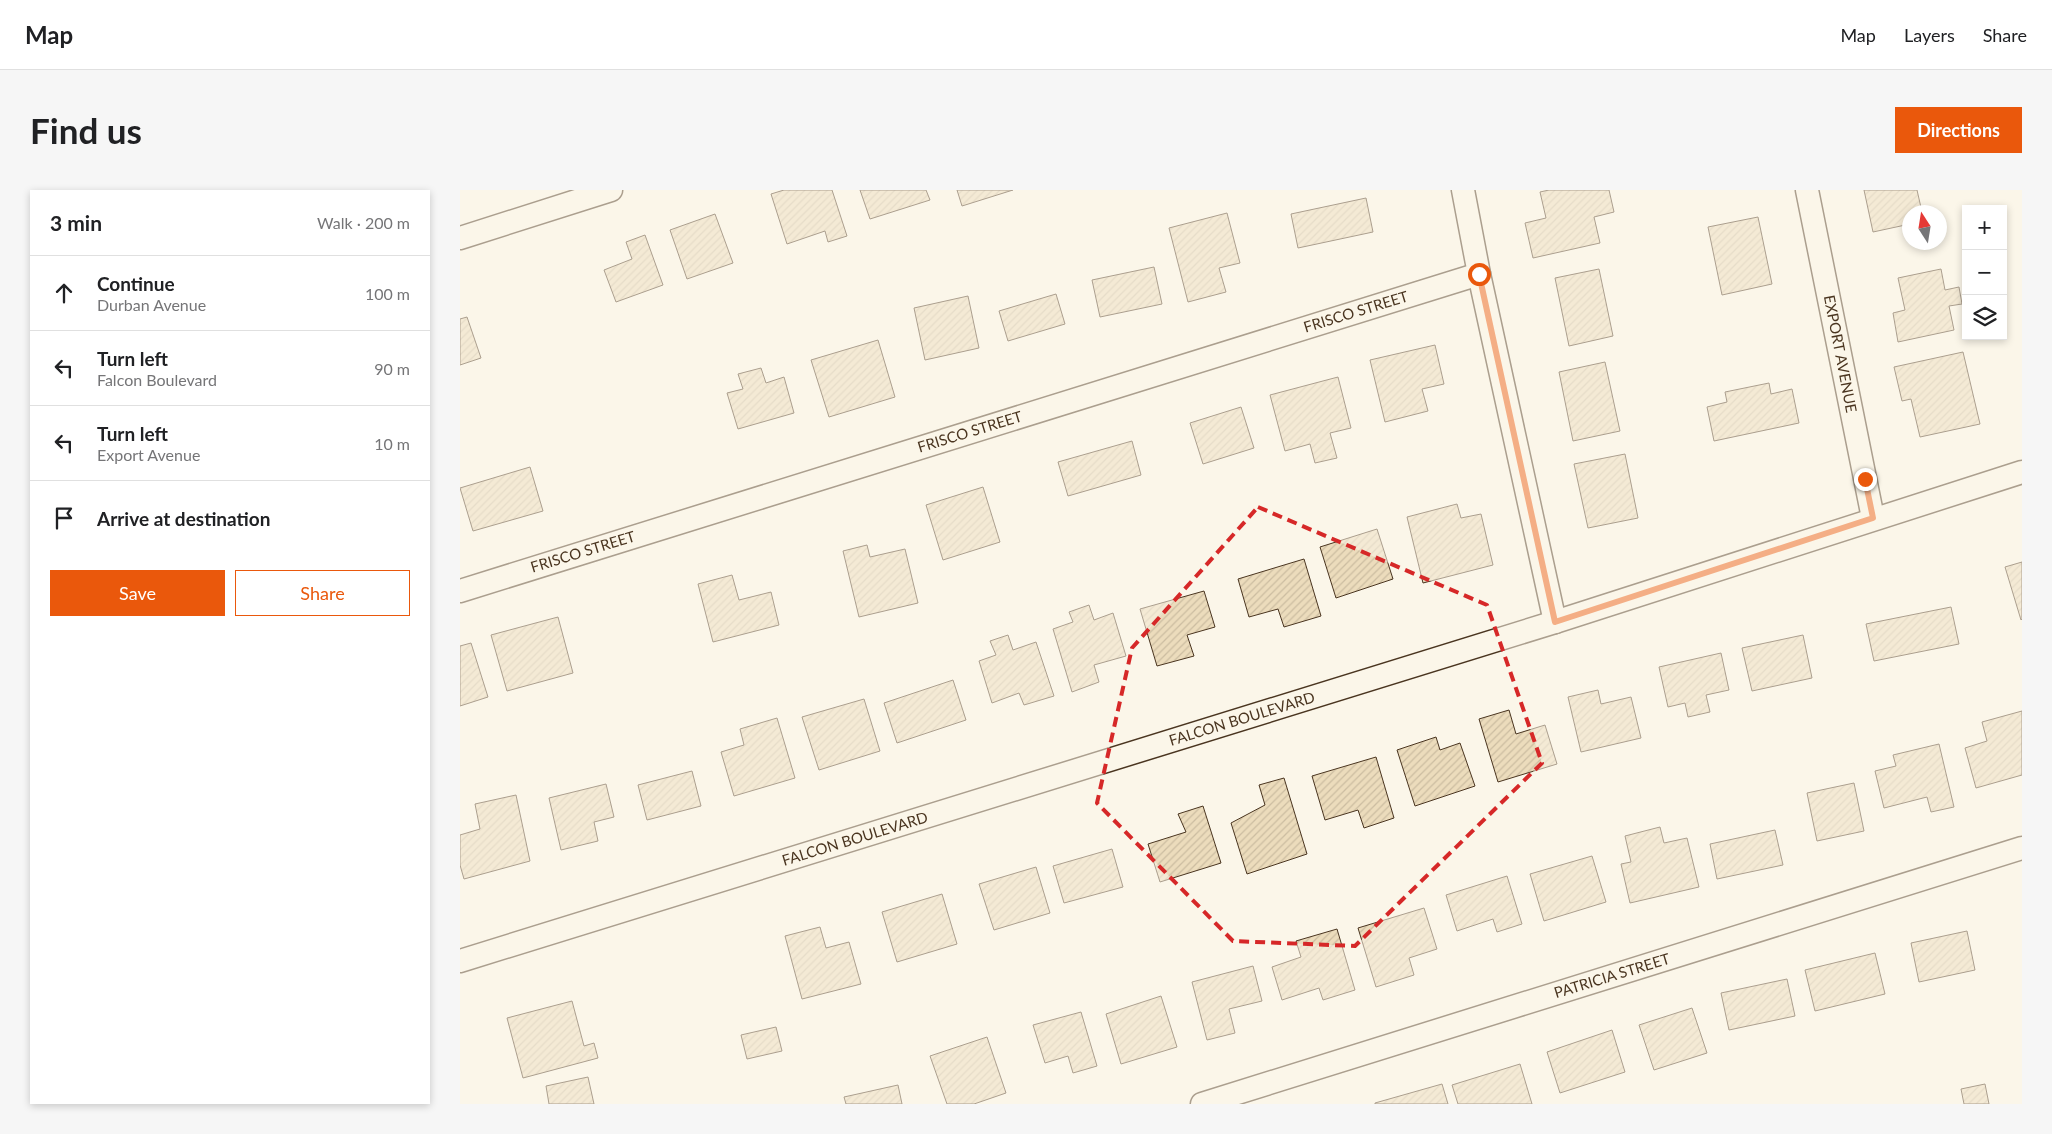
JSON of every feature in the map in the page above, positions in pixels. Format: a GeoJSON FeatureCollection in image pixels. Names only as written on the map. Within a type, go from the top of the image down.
{"type":"FeatureCollection","features":[{"type":"Feature","properties":{"kind":"street"},"geometry":{"type":"LineString","coordinates":[[460,238],[611,190]]}},
{"type":"Feature","properties":{"kind":"street"},"geometry":{"type":"LineString","coordinates":[[1463,190],[1479,274],[1555,622]]}},
{"type":"Feature","properties":{"kind":"street","name":"EXPORT AVENUE"},"geometry":{"type":"LineString","coordinates":[[1807,190],[1873,518]]}},
{"type":"Feature","properties":{"kind":"street","name":"FRISCO STREET"},"geometry":{"type":"LineString","coordinates":[[460,591],[1479,274]]}},
{"type":"Feature","properties":{"kind":"street","name":"FALCON BOULEVARD"},"geometry":{"type":"LineString","coordinates":[[460,961],[1555,622],[1873,518],[2022,472]]}},
{"type":"Feature","properties":{"kind":"street","name":"PATRICIA STREET"},"geometry":{"type":"LineString","coordinates":[[1202,1104],[2022,848]]}},
{"type":"Feature","properties":{"kind":"highlighted area"},"geometry":{"type":"Polygon","coordinates":[[[1258,507],[1487,605],[1542,763],[1355,946],[1233,941],[1097,803],[1132,648],[1258,507]]]}},
{"type":"Feature","properties":{"kind":"building"},"geometry":{"type":"Polygon","coordinates":[[[784,190],[832,190],[847,236],[828,242],[825,231],[787,244],[771,194],[784,190]]]}},
{"type":"Feature","properties":{"kind":"building"},"geometry":{"type":"Polygon","coordinates":[[[860,190],[926,190],[930,200],[870,219],[860,190]]]}},
{"type":"Feature","properties":{"kind":"building"},"geometry":{"type":"Polygon","coordinates":[[[957,190],[1013,190],[962,206],[957,190]]]}},
{"type":"Feature","properties":{"kind":"building"},"geometry":{"type":"Polygon","coordinates":[[[1549,190],[1609,190],[1614,212],[1594,217],[1600,243],[1533,258],[1525,223],[1546,218],[1540,192],[1549,190]]]}},
{"type":"Feature","properties":{"kind":"building"},"geometry":{"type":"Polygon","coordinates":[[[1864,190],[1917,190],[1920,205],[1902,205],[1902,226],[1873,232],[1864,190]]]}},
{"type":"Feature","properties":{"kind":"building"},"geometry":{"type":"Polygon","coordinates":[[[1366,198],[1373,232],[1298,248],[1291,214],[1366,198]]]}},
{"type":"Feature","properties":{"kind":"building"},"geometry":{"type":"Polygon","coordinates":[[[1227,213],[1240,263],[1219,268],[1226,292],[1188,302],[1169,228],[1227,213]]]}},
{"type":"Feature","properties":{"kind":"building"},"geometry":{"type":"Polygon","coordinates":[[[715,214],[733,263],[687,279],[670,230],[715,214]]]}},
{"type":"Feature","properties":{"kind":"building"},"geometry":{"type":"Polygon","coordinates":[[[1758,217],[1772,284],[1722,295],[1708,227],[1758,217]]]}},
{"type":"Feature","properties":{"kind":"building"},"geometry":{"type":"Polygon","coordinates":[[[645,235],[663,285],[616,302],[604,270],[632,259],[626,242],[645,235]]]}},
{"type":"Feature","properties":{"kind":"building"},"geometry":{"type":"Polygon","coordinates":[[[1154,267],[1162,304],[1100,317],[1092,280],[1154,267]]]}},
{"type":"Feature","properties":{"kind":"building"},"geometry":{"type":"Polygon","coordinates":[[[1599,269],[1613,336],[1569,346],[1555,278],[1599,269]]]}},
{"type":"Feature","properties":{"kind":"building"},"geometry":{"type":"Polygon","coordinates":[[[1941,269],[1945,290],[1959,287],[1962,304],[1949,306],[1954,330],[1898,342],[1893,313],[1905,310],[1898,278],[1941,269]]]}},
{"type":"Feature","properties":{"kind":"building"},"geometry":{"type":"Polygon","coordinates":[[[1056,294],[1065,324],[1008,341],[999,311],[1056,294]]]}},
{"type":"Feature","properties":{"kind":"building"},"geometry":{"type":"Polygon","coordinates":[[[968,296],[979,348],[925,360],[914,308],[968,296]]]}},
{"type":"Feature","properties":{"kind":"building"},"geometry":{"type":"Polygon","coordinates":[[[467,317],[481,358],[460,365],[460,319],[467,317]]]}},
{"type":"Feature","properties":{"kind":"building"},"geometry":{"type":"Polygon","coordinates":[[[878,340],[895,397],[829,417],[811,360],[878,340]]]}},
{"type":"Feature","properties":{"kind":"building"},"geometry":{"type":"Polygon","coordinates":[[[1435,345],[1444,384],[1422,389],[1428,411],[1385,422],[1370,360],[1435,345]]]}},
{"type":"Feature","properties":{"kind":"building"},"geometry":{"type":"Polygon","coordinates":[[[1963,352],[1980,424],[1920,437],[1911,399],[1902,401],[1894,367],[1963,352]]]}},
{"type":"Feature","properties":{"kind":"building"},"geometry":{"type":"Polygon","coordinates":[[[1605,362],[1620,431],[1573,441],[1559,372],[1605,362]]]}},
{"type":"Feature","properties":{"kind":"building"},"geometry":{"type":"Polygon","coordinates":[[[761,368],[766,383],[784,377],[794,413],[738,429],[727,393],[743,389],[738,374],[761,368]]]}},
{"type":"Feature","properties":{"kind":"building"},"geometry":{"type":"Polygon","coordinates":[[[1338,377],[1351,428],[1330,433],[1337,458],[1315,463],[1310,444],[1285,451],[1270,395],[1338,377]]]}},
{"type":"Feature","properties":{"kind":"building"},"geometry":{"type":"Polygon","coordinates":[[[1769,383],[1771,394],[1792,389],[1799,423],[1714,441],[1707,407],[1727,402],[1725,392],[1769,383]]]}},
{"type":"Feature","properties":{"kind":"building"},"geometry":{"type":"Polygon","coordinates":[[[1241,407],[1254,448],[1203,464],[1190,423],[1241,407]]]}},
{"type":"Feature","properties":{"kind":"building"},"geometry":{"type":"Polygon","coordinates":[[[1132,441],[1141,475],[1068,496],[1058,462],[1132,441]]]}},
{"type":"Feature","properties":{"kind":"building"},"geometry":{"type":"Polygon","coordinates":[[[1625,454],[1638,518],[1588,528],[1574,464],[1625,454]]]}},
{"type":"Feature","properties":{"kind":"building"},"geometry":{"type":"Polygon","coordinates":[[[530,467],[543,511],[473,531],[460,488],[530,467]]]}},
{"type":"Feature","properties":{"kind":"building"},"geometry":{"type":"Polygon","coordinates":[[[983,487],[1000,542],[943,560],[926,505],[983,487]]]}},
{"type":"Feature","properties":{"kind":"building"},"geometry":{"type":"Polygon","coordinates":[[[1457,504],[1461,518],[1481,514],[1493,565],[1423,583],[1407,517],[1457,504]]]}},
{"type":"Feature","properties":{"kind":"building"},"geometry":{"type":"Polygon","coordinates":[[[1377,529],[1393,579],[1336,598],[1320,547],[1377,529]]]}},
{"type":"Feature","properties":{"kind":"building"},"geometry":{"type":"Polygon","coordinates":[[[867,545],[870,557],[905,549],[918,603],[859,617],[843,551],[867,545]]]}},
{"type":"Feature","properties":{"kind":"building"},"geometry":{"type":"Polygon","coordinates":[[[1304,559],[1321,616],[1284,627],[1278,609],[1249,617],[1238,579],[1304,559]]]}},
{"type":"Feature","properties":{"kind":"building"},"geometry":{"type":"Polygon","coordinates":[[[2022,562],[2022,619],[2021,620],[2005,567],[2022,562]]]}},
{"type":"Feature","properties":{"kind":"building"},"geometry":{"type":"Polygon","coordinates":[[[732,575],[739,600],[771,592],[779,625],[713,642],[698,584],[732,575]]]}},
{"type":"Feature","properties":{"kind":"building"},"geometry":{"type":"Polygon","coordinates":[[[1204,591],[1215,627],[1187,635],[1194,656],[1157,666],[1140,609],[1204,591]]]}},
{"type":"Feature","properties":{"kind":"building"},"geometry":{"type":"Polygon","coordinates":[[[1089,605],[1094,620],[1113,613],[1126,656],[1094,665],[1099,682],[1072,692],[1053,629],[1073,622],[1069,612],[1089,605]]]}},
{"type":"Feature","properties":{"kind":"building"},"geometry":{"type":"Polygon","coordinates":[[[1951,607],[1959,644],[1874,661],[1866,624],[1951,607]]]}},
{"type":"Feature","properties":{"kind":"building"},"geometry":{"type":"Polygon","coordinates":[[[558,617],[573,673],[507,691],[491,635],[558,617]]]}},
{"type":"Feature","properties":{"kind":"building"},"geometry":{"type":"Polygon","coordinates":[[[1008,635],[1013,650],[1036,642],[1054,696],[1024,705],[1019,693],[992,703],[979,661],[996,655],[990,641],[1008,635]]]}},
{"type":"Feature","properties":{"kind":"building"},"geometry":{"type":"Polygon","coordinates":[[[1803,635],[1812,678],[1752,691],[1742,648],[1803,635]]]}},
{"type":"Feature","properties":{"kind":"building"},"geometry":{"type":"Polygon","coordinates":[[[471,643],[488,697],[460,706],[460,646],[471,643]]]}},
{"type":"Feature","properties":{"kind":"building"},"geometry":{"type":"Polygon","coordinates":[[[1721,653],[1729,690],[1706,695],[1710,712],[1688,717],[1685,703],[1668,707],[1659,667],[1721,653]]]}},
{"type":"Feature","properties":{"kind":"building"},"geometry":{"type":"Polygon","coordinates":[[[953,680],[966,720],[897,743],[884,703],[953,680]]]}},
{"type":"Feature","properties":{"kind":"building"},"geometry":{"type":"Polygon","coordinates":[[[1598,690],[1601,704],[1631,697],[1641,738],[1581,752],[1568,697],[1598,690]]]}},
{"type":"Feature","properties":{"kind":"building"},"geometry":{"type":"Polygon","coordinates":[[[864,699],[880,751],[819,770],[802,717],[864,699]]]}},
{"type":"Feature","properties":{"kind":"building"},"geometry":{"type":"Polygon","coordinates":[[[1509,710],[1516,734],[1545,725],[1557,764],[1498,782],[1479,719],[1509,710]]]}},
{"type":"Feature","properties":{"kind":"building"},"geometry":{"type":"Polygon","coordinates":[[[2022,711],[2022,775],[1976,788],[1965,748],[1987,741],[1982,722],[2022,711]]]}},
{"type":"Feature","properties":{"kind":"building"},"geometry":{"type":"Polygon","coordinates":[[[777,718],[795,778],[734,796],[721,752],[744,745],[740,729],[777,718]]]}},
{"type":"Feature","properties":{"kind":"building"},"geometry":{"type":"Polygon","coordinates":[[[1436,737],[1440,750],[1460,743],[1475,786],[1415,806],[1397,750],[1436,737]]]}},
{"type":"Feature","properties":{"kind":"building"},"geometry":{"type":"Polygon","coordinates":[[[1939,744],[1954,807],[1931,812],[1927,797],[1884,808],[1875,771],[1896,766],[1893,755],[1939,744]]]}},
{"type":"Feature","properties":{"kind":"building"},"geometry":{"type":"Polygon","coordinates":[[[1376,757],[1394,818],[1364,828],[1358,810],[1325,820],[1312,776],[1376,757]]]}},
{"type":"Feature","properties":{"kind":"building"},"geometry":{"type":"Polygon","coordinates":[[[692,771],[701,806],[647,820],[638,785],[692,771]]]}},
{"type":"Feature","properties":{"kind":"building"},"geometry":{"type":"Polygon","coordinates":[[[1284,778],[1307,854],[1247,874],[1231,823],[1265,805],[1259,785],[1284,778]]]}},
{"type":"Feature","properties":{"kind":"building"},"geometry":{"type":"Polygon","coordinates":[[[1854,783],[1864,831],[1817,841],[1807,793],[1854,783]]]}},
{"type":"Feature","properties":{"kind":"building"},"geometry":{"type":"Polygon","coordinates":[[[606,784],[614,817],[594,822],[598,841],[561,850],[549,798],[606,784]]]}},
{"type":"Feature","properties":{"kind":"building"},"geometry":{"type":"Polygon","coordinates":[[[516,795],[530,861],[464,879],[460,865],[460,835],[480,829],[475,804],[516,795]]]}},
{"type":"Feature","properties":{"kind":"building"},"geometry":{"type":"Polygon","coordinates":[[[1203,806],[1221,863],[1160,882],[1148,844],[1186,832],[1178,814],[1203,806]]]}},
{"type":"Feature","properties":{"kind":"building"},"geometry":{"type":"Polygon","coordinates":[[[1660,827],[1664,843],[1687,838],[1699,887],[1630,903],[1621,864],[1631,862],[1625,836],[1660,827]]]}},
{"type":"Feature","properties":{"kind":"building"},"geometry":{"type":"Polygon","coordinates":[[[1775,830],[1783,865],[1717,879],[1710,844],[1775,830]]]}},
{"type":"Feature","properties":{"kind":"building"},"geometry":{"type":"Polygon","coordinates":[[[1112,849],[1123,887],[1064,903],[1053,866],[1112,849]]]}},
{"type":"Feature","properties":{"kind":"building"},"geometry":{"type":"Polygon","coordinates":[[[1592,856],[1606,902],[1544,921],[1530,874],[1592,856]]]}},
{"type":"Feature","properties":{"kind":"building"},"geometry":{"type":"Polygon","coordinates":[[[1036,867],[1050,913],[994,930],[979,884],[1036,867]]]}},
{"type":"Feature","properties":{"kind":"building"},"geometry":{"type":"Polygon","coordinates":[[[1507,876],[1522,924],[1497,932],[1493,919],[1457,931],[1446,895],[1507,876]]]}},
{"type":"Feature","properties":{"kind":"building"},"geometry":{"type":"Polygon","coordinates":[[[942,894],[957,944],[897,962],[882,912],[942,894]]]}},
{"type":"Feature","properties":{"kind":"building"},"geometry":{"type":"Polygon","coordinates":[[[1424,908],[1437,949],[1409,958],[1414,975],[1376,987],[1358,928],[1424,908]]]}},
{"type":"Feature","properties":{"kind":"building"},"geometry":{"type":"Polygon","coordinates":[[[820,927],[826,948],[849,942],[861,984],[802,999],[785,936],[820,927]]]}},
{"type":"Feature","properties":{"kind":"building"},"geometry":{"type":"Polygon","coordinates":[[[1337,929],[1355,990],[1323,1000],[1319,988],[1282,1000],[1272,967],[1301,957],[1296,941],[1337,929]]]}},
{"type":"Feature","properties":{"kind":"building"},"geometry":{"type":"Polygon","coordinates":[[[1967,931],[1975,970],[1919,982],[1911,943],[1967,931]]]}},
{"type":"Feature","properties":{"kind":"building"},"geometry":{"type":"Polygon","coordinates":[[[1875,953],[1885,994],[1815,1011],[1805,970],[1875,953]]]}},
{"type":"Feature","properties":{"kind":"building"},"geometry":{"type":"Polygon","coordinates":[[[1253,966],[1262,1001],[1229,1009],[1235,1033],[1207,1040],[1192,982],[1253,966]]]}},
{"type":"Feature","properties":{"kind":"building"},"geometry":{"type":"Polygon","coordinates":[[[1787,979],[1795,1016],[1729,1030],[1721,993],[1787,979]]]}},
{"type":"Feature","properties":{"kind":"building"},"geometry":{"type":"Polygon","coordinates":[[[1161,996],[1177,1047],[1121,1064],[1106,1014],[1161,996]]]}},
{"type":"Feature","properties":{"kind":"building"},"geometry":{"type":"Polygon","coordinates":[[[572,1001],[584,1046],[594,1043],[598,1058],[523,1078],[507,1018],[572,1001]]]}},
{"type":"Feature","properties":{"kind":"building"},"geometry":{"type":"Polygon","coordinates":[[[1692,1008],[1707,1053],[1654,1070],[1639,1025],[1692,1008]]]}},
{"type":"Feature","properties":{"kind":"building"},"geometry":{"type":"Polygon","coordinates":[[[1081,1012],[1097,1066],[1073,1073],[1068,1056],[1045,1063],[1033,1025],[1081,1012]]]}},
{"type":"Feature","properties":{"kind":"building"},"geometry":{"type":"Polygon","coordinates":[[[776,1027],[782,1051],[747,1059],[741,1035],[776,1027]]]}},
{"type":"Feature","properties":{"kind":"building"},"geometry":{"type":"Polygon","coordinates":[[[1612,1030],[1625,1072],[1560,1093],[1547,1052],[1612,1030]]]}},
{"type":"Feature","properties":{"kind":"building"},"geometry":{"type":"Polygon","coordinates":[[[987,1037],[1006,1093],[974,1104],[947,1104],[930,1056],[987,1037]]]}},
{"type":"Feature","properties":{"kind":"building"},"geometry":{"type":"Polygon","coordinates":[[[1520,1064],[1532,1104],[1458,1104],[1452,1085],[1520,1064]]]}},
{"type":"Feature","properties":{"kind":"building"},"geometry":{"type":"Polygon","coordinates":[[[588,1077],[594,1104],[549,1104],[546,1086],[588,1077]]]}},
{"type":"Feature","properties":{"kind":"building"},"geometry":{"type":"Polygon","coordinates":[[[1442,1084],[1448,1104],[1375,1104],[1375,1103],[1442,1084]]]}},
{"type":"Feature","properties":{"kind":"building"},"geometry":{"type":"Polygon","coordinates":[[[1985,1084],[1989,1104],[1964,1104],[1961,1089],[1985,1084]]]}},
{"type":"Feature","properties":{"kind":"building"},"geometry":{"type":"Polygon","coordinates":[[[898,1085],[902,1104],[846,1104],[844,1097],[898,1085]]]}},
{"type":"Feature","properties":{"kind":"route"},"geometry":{"type":"LineString","coordinates":[[1479,274],[1555,622],[1873,518],[1865,479]]}}]}
